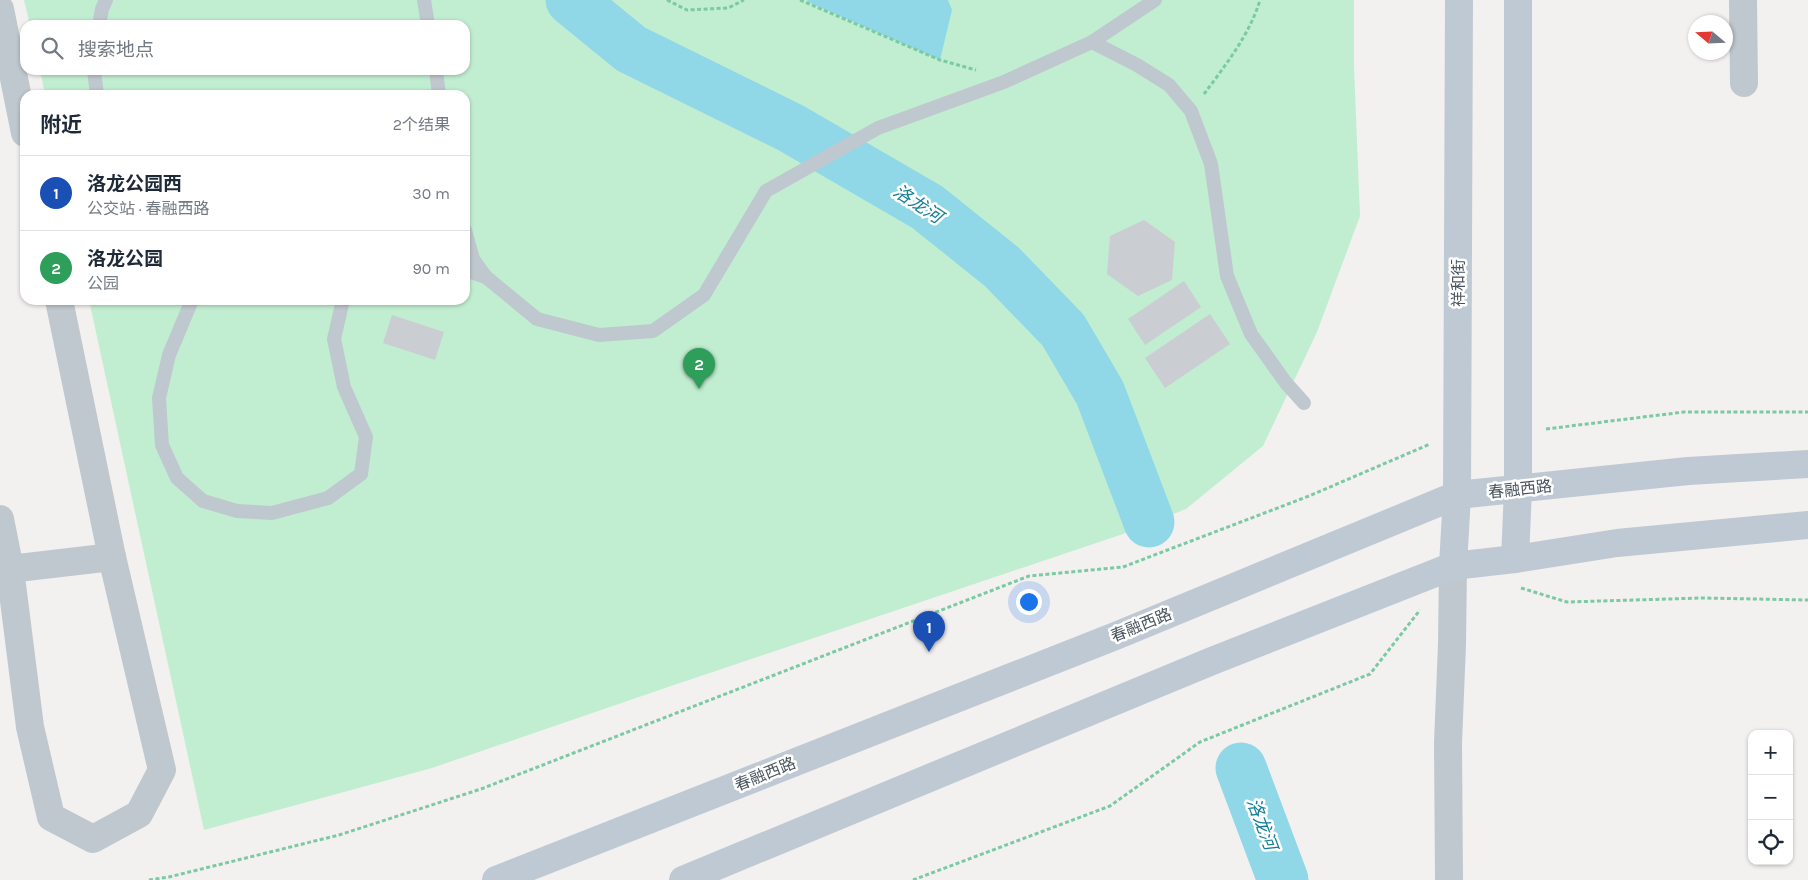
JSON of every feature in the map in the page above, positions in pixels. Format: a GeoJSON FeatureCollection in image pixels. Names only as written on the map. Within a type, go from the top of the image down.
{"type":"FeatureCollection","features":[{"type":"Feature","properties":{"kind":"main road","name":"祥和街"},"geometry":{"type":"LineString","coordinates":[[1453,566],[1457,495],[1459,0]]}},
{"type":"Feature","properties":{"kind":"main road"},"geometry":{"type":"LineString","coordinates":[[1515,559],[1518,489],[1518,0]]}},
{"type":"Feature","properties":{"kind":"main road","name":"春融西路"},"geometry":{"type":"LineString","coordinates":[[496,880],[1118,635],[1457,495],[1688,471],[1808,464]]}},
{"type":"Feature","properties":{"kind":"main road"},"geometry":{"type":"LineString","coordinates":[[683,880],[1212,661],[1453,566],[1515,559],[1617,543],[1808,525]]}},
{"type":"Feature","properties":{"kind":"street"},"geometry":{"type":"LineString","coordinates":[[1743,0],[1744,82]]}},
{"type":"Feature","properties":{"kind":"street"},"geometry":{"type":"LineString","coordinates":[[0,9],[20,108]]}},
{"type":"Feature","properties":{"kind":"street"},"geometry":{"type":"LineString","coordinates":[[0,519],[5,569],[30,727],[51,817],[93,839],[139,814],[162,770],[112,557],[61,305]]}},
{"type":"Feature","properties":{"kind":"street"},"geometry":{"type":"LineString","coordinates":[[5,569],[112,557]]}},
{"type":"Feature","properties":{"kind":"street"},"geometry":{"type":"LineString","coordinates":[[1449,880],[1448,743],[1453,566]]}},
{"type":"Feature","properties":{"kind":"lane"},"geometry":{"type":"LineString","coordinates":[[100,20],[106,0]]}},
{"type":"Feature","properties":{"kind":"lane"},"geometry":{"type":"LineString","coordinates":[[424,0],[427,20]]}},
{"type":"Feature","properties":{"kind":"lane"},"geometry":{"type":"LineString","coordinates":[[470,246],[474,259],[486,277],[537,319],[599,335],[653,331],[704,294],[766,191],[878,128],[1004,82],[1092,42],[1155,0]]}},
{"type":"Feature","properties":{"kind":"lane"},"geometry":{"type":"LineString","coordinates":[[1092,42],[1137,65],[1169,85],[1191,111],[1210,164],[1226,276],[1252,334],[1286,383],[1304,402]]}},
{"type":"Feature","properties":{"kind":"lane"},"geometry":{"type":"LineString","coordinates":[[95,75],[96,90]]}},
{"type":"Feature","properties":{"kind":"lane"},"geometry":{"type":"LineString","coordinates":[[437,75],[438,90]]}},
{"type":"Feature","properties":{"kind":"lane"},"geometry":{"type":"LineString","coordinates":[[470,272],[486,277]]}},
{"type":"Feature","properties":{"kind":"lane"},"geometry":{"type":"LineString","coordinates":[[190,305],[169,355],[159,398],[162,445],[177,478],[203,501],[237,511],[272,513],[328,498],[362,474],[366,436],[344,387],[334,339],[342,305]]}},
{"type":"Feature","properties":{"kind":"path"},"geometry":{"type":"LineString","coordinates":[[667,0],[687,10],[728,8],[744,0]]}},
{"type":"Feature","properties":{"kind":"path"},"geometry":{"type":"LineString","coordinates":[[800,0],[940,60],[971,68],[1004,82]]}},
{"type":"Feature","properties":{"kind":"path"},"geometry":{"type":"LineString","coordinates":[[1191,111],[1222,70],[1251,24],[1260,0]]}},
{"type":"Feature","properties":{"kind":"path"},"geometry":{"type":"LineString","coordinates":[[1518,432],[1684,412],[1808,412]]}},
{"type":"Feature","properties":{"kind":"path"},"geometry":{"type":"LineString","coordinates":[[150,880],[178,875],[339,835],[481,789],[1029,576],[1123,567],[1309,496],[1457,433]]}},
{"type":"Feature","properties":{"kind":"path"},"geometry":{"type":"LineString","coordinates":[[1520,587],[1567,602],[1702,598],[1808,600]]}},
{"type":"Feature","properties":{"kind":"path"},"geometry":{"type":"LineString","coordinates":[[914,880],[1110,806],[1200,742],[1370,674],[1424,605]]}},
{"type":"Feature","properties":{"kind":"green space"},"geometry":{"type":"Polygon","coordinates":[[[24,0],[1354,0],[1354,67],[1360,216],[1317,332],[1263,446],[1186,509],[1123,534],[432,768],[204,830],[90,305],[470,305],[470,90],[44,90],[41,75],[470,75],[470,20],[29,20],[24,0]]]}},
{"type":"Feature","properties":{"kind":"water"},"geometry":{"type":"Polygon","coordinates":[[[807,0],[948,0],[952,10],[940,60],[808,2],[807,0]]]}},
{"type":"Feature","properties":{"kind":"building"},"geometry":{"type":"Polygon","coordinates":[[[1144,220],[1175,242],[1172,280],[1138,296],[1107,274],[1110,236],[1144,220]]]}},
{"type":"Feature","properties":{"kind":"building"},"geometry":{"type":"Polygon","coordinates":[[[1184,281],[1201,307],[1145,345],[1128,319],[1184,281]]]}},
{"type":"Feature","properties":{"kind":"building"},"geometry":{"type":"Polygon","coordinates":[[[1210,314],[1230,344],[1165,388],[1145,358],[1210,314]]]}},
{"type":"Feature","properties":{"kind":"building"},"geometry":{"type":"Polygon","coordinates":[[[392,315],[444,332],[435,360],[383,343],[392,315]]]}},
{"type":"Feature","properties":{"kind":"waterway","name":"洛龙河"},"geometry":{"type":"LineString","coordinates":[[571,0],[631,49],[791,128],[927,207],[1002,267],[1063,330],[1100,393],[1149,522]]}},
{"type":"Feature","properties":{"kind":"waterway","name":"洛龙河"},"geometry":{"type":"LineString","coordinates":[[1241,768],[1283,880]]}},
{"type":"Feature","properties":{"kind":"place","name":"洛龙公园"},"geometry":{"type":"Point","coordinates":[699,389]}},
{"type":"Feature","properties":{"kind":"place","name":"洛龙公园西"},"geometry":{"type":"Point","coordinates":[929,652]}}]}
